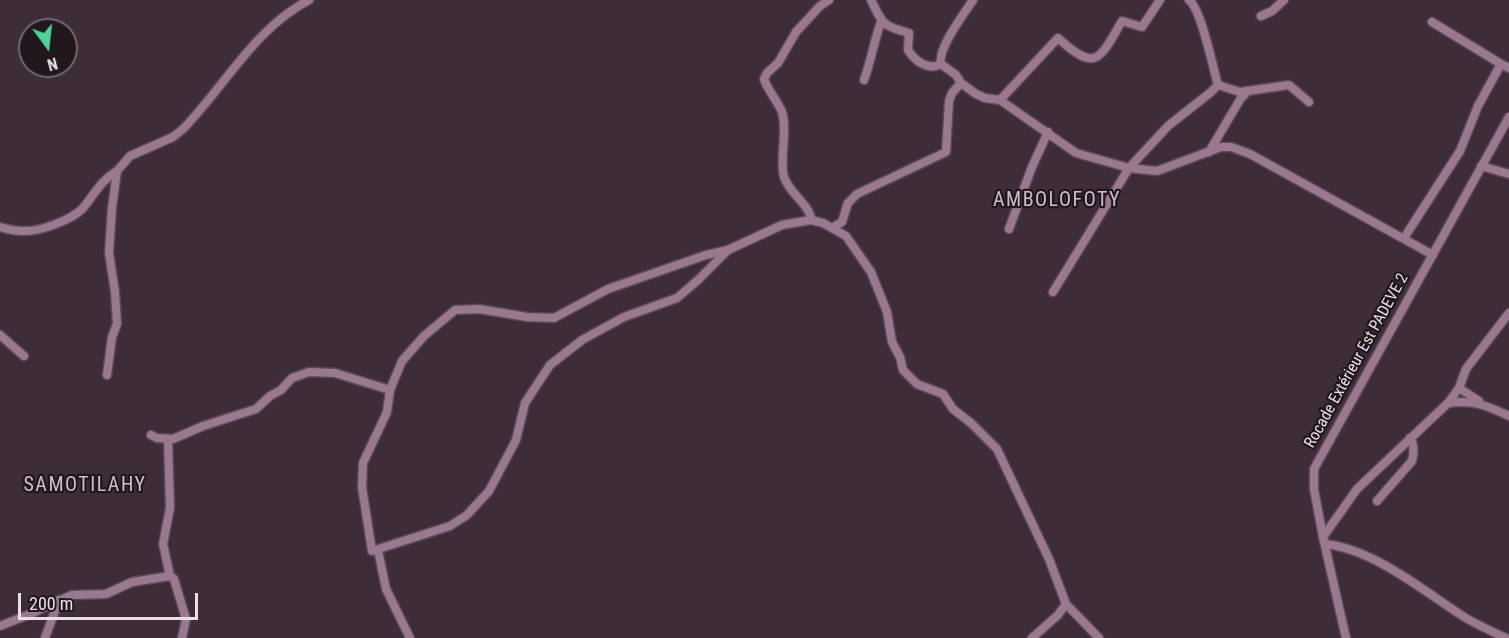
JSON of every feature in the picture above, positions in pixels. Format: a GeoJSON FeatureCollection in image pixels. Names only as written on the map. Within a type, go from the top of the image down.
{"type":"FeatureCollection","features":[{"type":"Feature","properties":{"kind":"street"},"geometry":{"type":"LineString","coordinates":[[0,227],[24,231],[65,221],[74,216],[100,185],[130,156],[172,137],[183,129],[256,42],[282,19],[309,0]]}},
{"type":"Feature","properties":{"kind":"street"},"geometry":{"type":"LineString","coordinates":[[811,220],[809,210],[796,197],[783,176],[782,112],[764,79],[778,63],[796,32],[820,6],[829,0]]}},
{"type":"Feature","properties":{"kind":"street"},"geometry":{"type":"LineString","coordinates":[[871,0],[881,22],[893,29],[909,33],[908,50],[925,65],[936,67],[941,64]]}},
{"type":"Feature","properties":{"kind":"street"},"geometry":{"type":"LineString","coordinates":[[973,0],[945,45],[939,58],[941,64],[976,94],[1000,100],[1076,153],[1129,168],[1157,171],[1221,147],[1231,147],[1250,154],[1433,255]]}},
{"type":"Feature","properties":{"kind":"street"},"geometry":{"type":"LineString","coordinates":[[1000,100],[1058,38],[1074,53],[1088,59],[1095,58],[1102,55],[1122,21],[1142,27],[1160,0]]}},
{"type":"Feature","properties":{"kind":"street"},"geometry":{"type":"LineString","coordinates":[[1189,0],[1193,3],[1203,30],[1218,85]]}},
{"type":"Feature","properties":{"kind":"street"},"geometry":{"type":"LineString","coordinates":[[1261,16],[1272,11],[1284,0]]}},
{"type":"Feature","properties":{"kind":"street"},"geometry":{"type":"LineString","coordinates":[[864,80],[872,60],[881,22]]}},
{"type":"Feature","properties":{"kind":"street"},"geometry":{"type":"LineString","coordinates":[[1404,238],[1460,151],[1478,106],[1505,66],[1432,22]]}},
{"type":"Feature","properties":{"kind":"street"},"geometry":{"type":"LineString","coordinates":[[832,228],[842,222],[848,203],[857,194],[946,152],[949,101],[952,93],[961,83]]}},
{"type":"Feature","properties":{"kind":"street"},"geometry":{"type":"LineString","coordinates":[[1218,85],[1240,92],[1289,85],[1309,102]]}},
{"type":"Feature","properties":{"kind":"street"},"geometry":{"type":"LineString","coordinates":[[1053,292],[1129,168],[1168,126],[1218,85]]}},
{"type":"Feature","properties":{"kind":"street"},"geometry":{"type":"LineString","coordinates":[[1208,153],[1241,98],[1248,91]]}},
{"type":"Feature","properties":{"kind":"street","name":"Rocade Extérieur Est PADEVE 2"},"geometry":{"type":"LineString","coordinates":[[1346,638],[1314,489],[1314,469],[1509,117]]}},
{"type":"Feature","properties":{"kind":"street"},"geometry":{"type":"LineString","coordinates":[[1009,229],[1048,132]]}},
{"type":"Feature","properties":{"kind":"street"},"geometry":{"type":"LineString","coordinates":[[1481,166],[1509,174]]}},
{"type":"Feature","properties":{"kind":"street"},"geometry":{"type":"LineString","coordinates":[[107,375],[112,337],[117,324],[109,253],[117,171]]}},
{"type":"Feature","properties":{"kind":"street"},"geometry":{"type":"LineString","coordinates":[[728,250],[677,298],[624,317],[582,340],[550,365],[525,403],[516,440],[489,491],[467,515],[450,526],[372,551],[362,487],[363,463],[387,412],[390,390],[402,361],[454,310],[479,309],[527,317],[554,318],[608,289],[750,242],[768,230],[811,220],[846,236],[871,272],[887,312],[892,342],[900,357],[903,370],[917,384],[943,394],[953,409],[971,423],[997,450],[1049,559],[1066,604],[1099,638]]}},
{"type":"Feature","properties":{"kind":"street"},"geometry":{"type":"LineString","coordinates":[[1506,638],[1463,616],[1366,556],[1324,540],[1356,489],[1448,403],[1459,388],[1466,369],[1509,313]]}},
{"type":"Feature","properties":{"kind":"street"},"geometry":{"type":"LineString","coordinates":[[0,335],[24,356]]}},
{"type":"Feature","properties":{"kind":"street"},"geometry":{"type":"LineString","coordinates":[[151,435],[168,440],[256,409],[270,396],[281,390],[292,378],[309,372],[335,373],[390,390]]}},
{"type":"Feature","properties":{"kind":"street"},"geometry":{"type":"LineString","coordinates":[[1459,388],[1509,416]]}},
{"type":"Feature","properties":{"kind":"street"},"geometry":{"type":"LineString","coordinates":[[1448,403],[1472,401],[1485,404]]}},
{"type":"Feature","properties":{"kind":"street"},"geometry":{"type":"LineString","coordinates":[[1377,501],[1412,461],[1414,453],[1413,442],[1410,438]]}},
{"type":"Feature","properties":{"kind":"street"},"geometry":{"type":"LineString","coordinates":[[168,440],[170,508],[163,544],[170,576],[174,579],[186,619],[182,638]]}},
{"type":"Feature","properties":{"kind":"street"},"geometry":{"type":"LineString","coordinates":[[378,550],[386,589],[410,638]]}},
{"type":"Feature","properties":{"kind":"street"},"geometry":{"type":"LineString","coordinates":[[0,626],[59,600],[85,593],[94,596],[106,594],[132,582],[170,576]]}},
{"type":"Feature","properties":{"kind":"street"},"geometry":{"type":"LineString","coordinates":[[45,638],[59,600]]}},
{"type":"Feature","properties":{"kind":"street"},"geometry":{"type":"LineString","coordinates":[[1032,638],[1058,615],[1066,604]]}},
{"type":"Feature","properties":{"kind":"district","name":"AMBOLOFOTY"},"geometry":{"type":"Point","coordinates":[1057,201]}},
{"type":"Feature","properties":{"kind":"district","name":"SAMOTILAHY"},"geometry":{"type":"Point","coordinates":[85,486]}}]}
